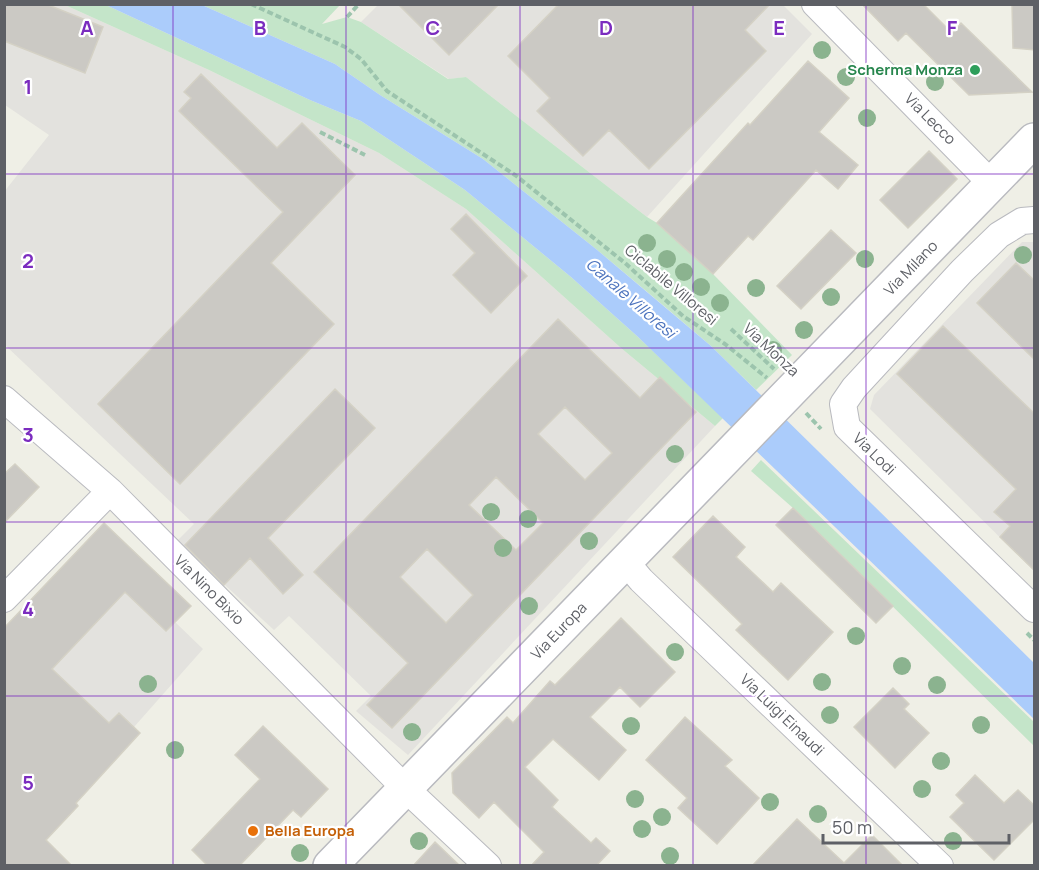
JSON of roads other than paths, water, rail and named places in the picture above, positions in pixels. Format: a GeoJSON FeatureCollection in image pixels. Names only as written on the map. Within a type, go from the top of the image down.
{"type":"FeatureCollection","features":[{"type":"Feature","properties":{"kind":"street","name":"Via Lecco"},"geometry":{"type":"LineString","coordinates":[[815,4],[992,184]]}},
{"type":"Feature","properties":{"kind":"street","name":"Via Milano"},"geometry":{"type":"LineString","coordinates":[[788,394],[1035,140]]}},
{"type":"Feature","properties":{"kind":"street","name":"Via Lodi"},"geometry":{"type":"LineString","coordinates":[[1030,620],[847,427],[843,404],[854,388],[977,256],[999,235],[1022,221],[1035,220]]}},
{"type":"Feature","properties":{"kind":"street","name":"Via Europa"},"geometry":{"type":"LineString","coordinates":[[330,866],[788,394]]}},
{"type":"Feature","properties":{"kind":"street","name":"Via Nino Bixio"},"geometry":{"type":"LineString","coordinates":[[4,399],[110,491],[405,788],[488,866]]}},
{"type":"Feature","properties":{"kind":"street"},"geometry":{"type":"LineString","coordinates":[[4,599],[110,491]]}},
{"type":"Feature","properties":{"kind":"street","name":"Via Luigi Einaudi"},"geometry":{"type":"LineString","coordinates":[[626,561],[641,580],[940,866]]}},
{"type":"Feature","properties":{"kind":"water","name":"Canale Villoresi"},"geometry":{"type":"Polygon","coordinates":[[[106,5],[202,5],[335,64],[483,159],[596,249],[711,346],[1034,663],[1034,719],[637,336],[571,277],[465,190],[361,121],[310,100],[106,5]]]}},
{"type":"Feature","properties":{"kind":"place","name":"Scherma Monza"},"geometry":{"type":"Point","coordinates":[975,70]}},
{"type":"Feature","properties":{"kind":"place","name":"Bella Europa"},"geometry":{"type":"Point","coordinates":[253,831]}}]}
